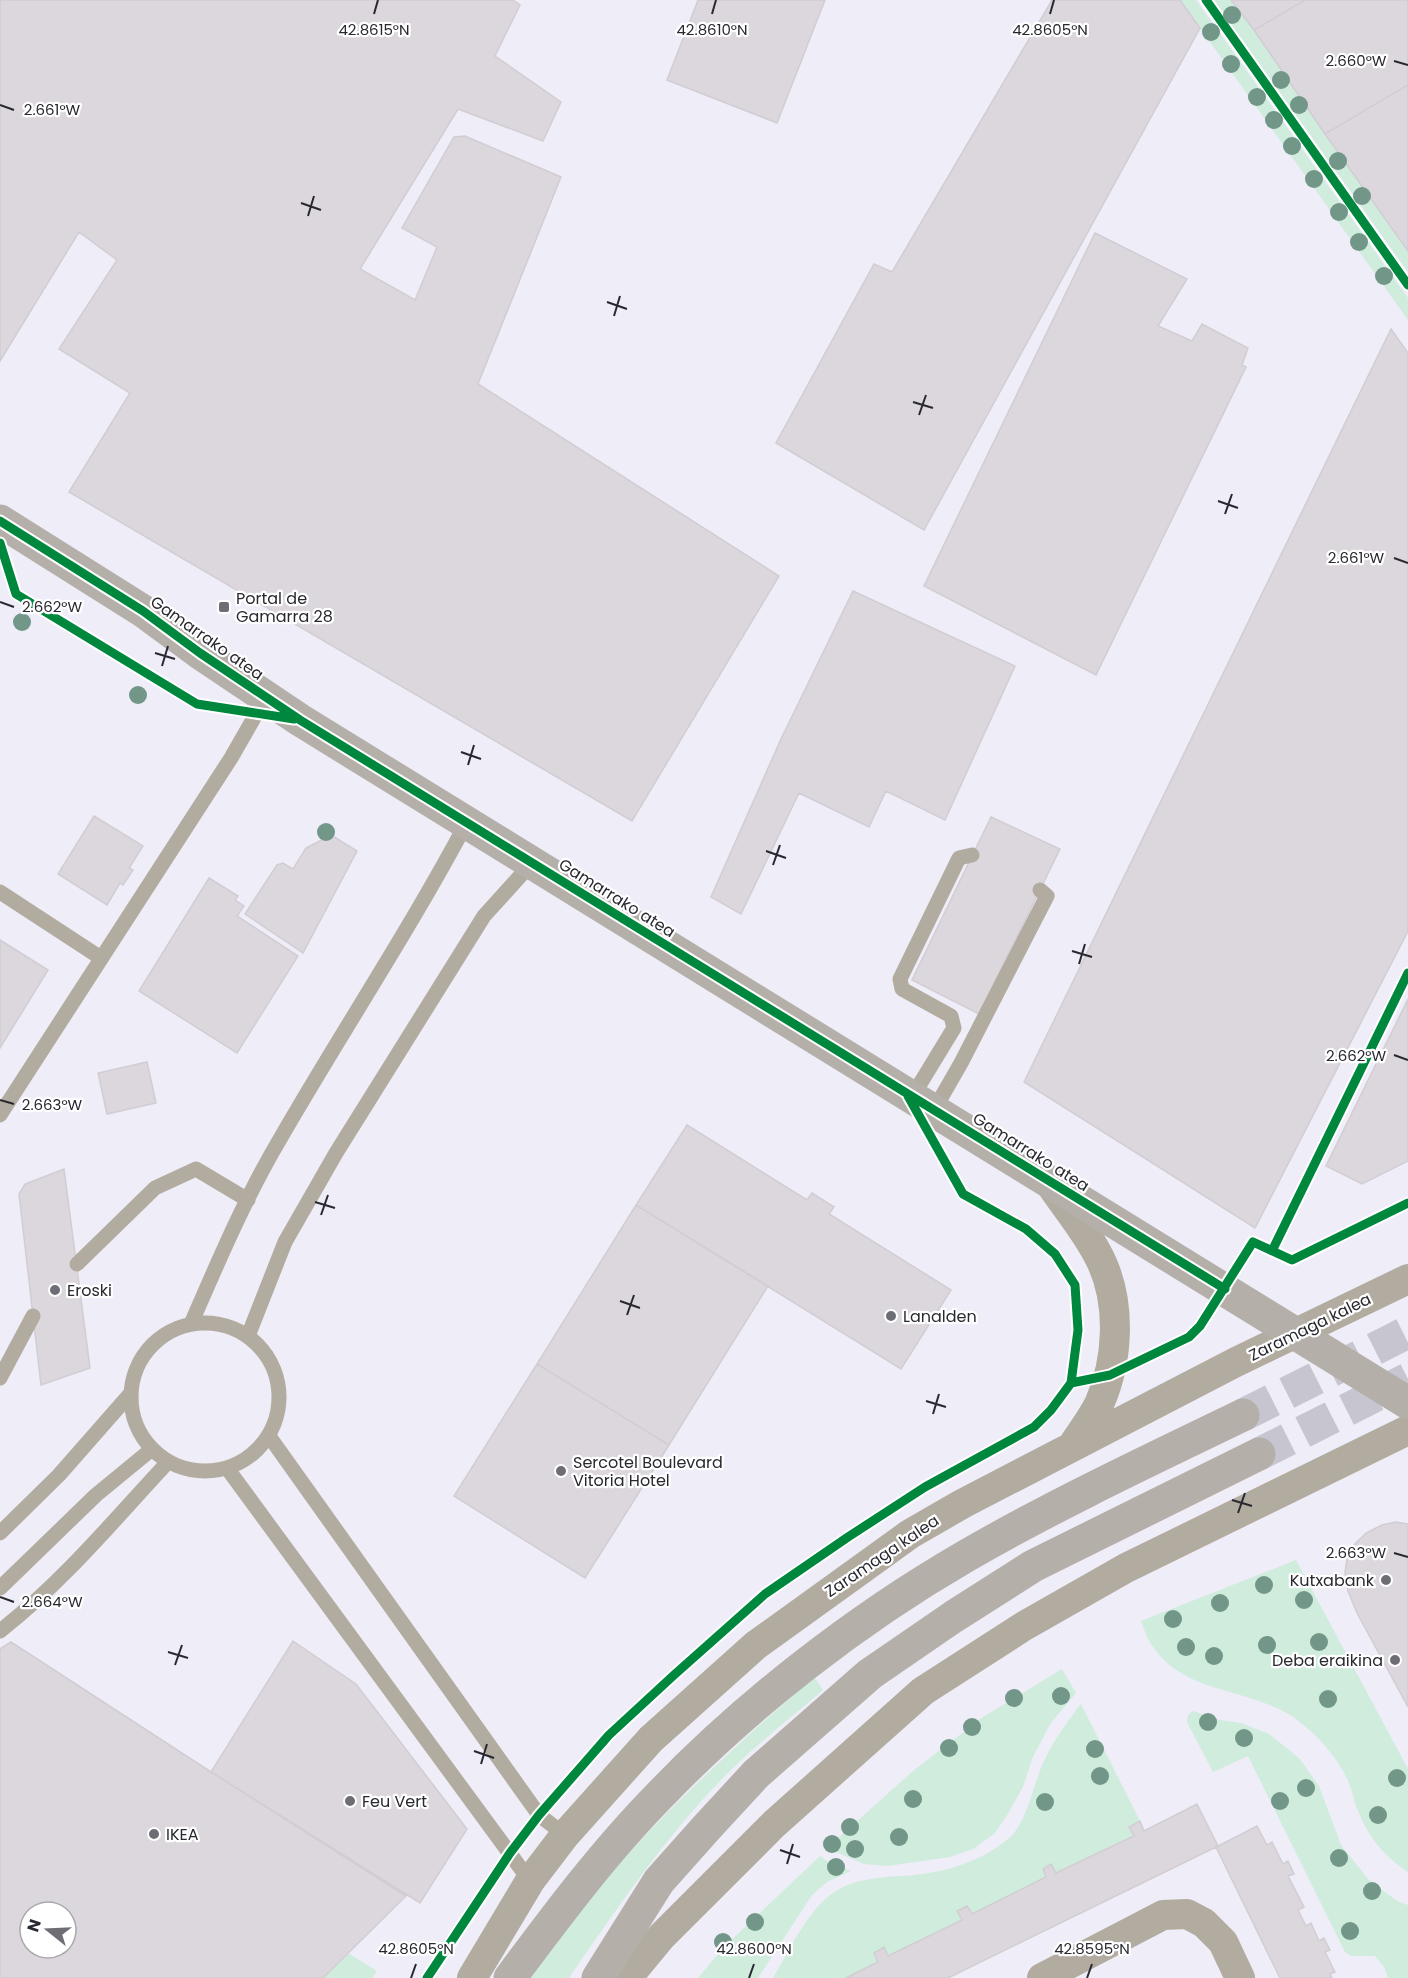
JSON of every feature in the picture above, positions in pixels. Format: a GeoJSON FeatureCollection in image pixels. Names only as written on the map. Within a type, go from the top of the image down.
{"type":"FeatureCollection","features":[{"type":"Feature","properties":{"kind":"main road","name":"Gamarrako atea"},"geometry":{"type":"LineString","coordinates":[[0,521],[143,611],[266,697],[1408,1403]]}},
{"type":"Feature","properties":{"kind":"main road"},"geometry":{"type":"LineString","coordinates":[[510,1978],[574,1891],[659,1796],[728,1729],[793,1675],[873,1615],[965,1556],[1092,1487],[1244,1415]]}},
{"type":"Feature","properties":{"kind":"main road"},"geometry":{"type":"LineString","coordinates":[[598,1978],[659,1881],[708,1826],[756,1774],[870,1674],[953,1617],[1034,1566],[1259,1454]]}},
{"type":"Feature","properties":{"kind":"street","name":"Gamarrako atea"},"geometry":{"type":"LineString","coordinates":[[1047,1179],[1102,1262],[1109,1283],[1115,1327],[1110,1375],[1099,1404],[1072,1446]]}},
{"type":"Feature","properties":{"kind":"street","name":"Zaramaga kalea"},"geometry":{"type":"LineString","coordinates":[[472,1978],[530,1881],[565,1835],[651,1740],[756,1645],[910,1534],[1072,1446],[1236,1362],[1408,1279]]}},
{"type":"Feature","properties":{"kind":"street"},"geometry":{"type":"LineString","coordinates":[[627,1978],[661,1937],[774,1824],[923,1691],[1024,1626],[1126,1568],[1408,1430]]}},
{"type":"Feature","properties":{"kind":"street"},"geometry":{"type":"LineString","coordinates":[[1042,1978],[1163,1915],[1187,1914],[1204,1923],[1223,1942],[1240,1978]]}},
{"type":"Feature","properties":{"kind":"lane"},"geometry":{"type":"LineString","coordinates":[[0,1115],[231,758],[266,697]]}},
{"type":"Feature","properties":{"kind":"lane"},"geometry":{"type":"LineString","coordinates":[[191,1324],[248,1200],[279,1141],[429,894],[467,822]]}},
{"type":"Feature","properties":{"kind":"lane"},"geometry":{"type":"LineString","coordinates":[[923,1104],[954,1028],[951,1016],[902,989],[900,980],[959,858],[972,855]]}},
{"type":"Feature","properties":{"kind":"lane"},"geometry":{"type":"LineString","coordinates":[[248,1336],[285,1242],[336,1153],[484,916],[532,863]]}},
{"type":"Feature","properties":{"kind":"lane"},"geometry":{"type":"LineString","coordinates":[[923,1104],[961,1063],[1047,896],[1040,890]]}},
{"type":"Feature","properties":{"kind":"lane"},"geometry":{"type":"LineString","coordinates":[[0,892],[101,958]]}},
{"type":"Feature","properties":{"kind":"lane"},"geometry":{"type":"LineString","coordinates":[[77,1264],[155,1188],[196,1169],[248,1200]]}},
{"type":"Feature","properties":{"kind":"lane"},"geometry":{"type":"LineString","coordinates":[[0,1378],[33,1316]]}},
{"type":"Feature","properties":{"kind":"lane"},"geometry":{"type":"LineString","coordinates":[[211,1322],[221,1324],[248,1336],[265,1352],[275,1372],[279,1394],[277,1416],[268,1436],[244,1461],[227,1468],[207,1471],[187,1469],[168,1461],[152,1449],[142,1437],[135,1423],[132,1408],[131,1393],[136,1369],[149,1348],[168,1333],[191,1324],[211,1322]]}},
{"type":"Feature","properties":{"kind":"lane"},"geometry":{"type":"LineString","coordinates":[[0,1533],[59,1474],[131,1393]]}},
{"type":"Feature","properties":{"kind":"lane"},"geometry":{"type":"LineString","coordinates":[[268,1436],[539,1815],[565,1835]]}},
{"type":"Feature","properties":{"kind":"lane"},"geometry":{"type":"LineString","coordinates":[[0,1588],[96,1495],[152,1449]]}},
{"type":"Feature","properties":{"kind":"lane"},"geometry":{"type":"LineString","coordinates":[[0,1631],[16,1619],[75,1562],[168,1461]]}},
{"type":"Feature","properties":{"kind":"lane"},"geometry":{"type":"LineString","coordinates":[[227,1468],[530,1881]]}},
{"type":"Feature","properties":{"kind":"green space"},"geometry":{"type":"Polygon","coordinates":[[[1180,0],[1196,0],[1224,39],[1408,298],[1408,320],[1180,0]]]}},
{"type":"Feature","properties":{"kind":"green space"},"geometry":{"type":"Polygon","coordinates":[[[1214,0],[1231,0],[1254,30],[1408,251],[1408,272],[1214,0]]]}},
{"type":"Feature","properties":{"kind":"green space"},"geometry":{"type":"Polygon","coordinates":[[[1296,1560],[1408,1769],[1408,1872],[1392,1860],[1373,1839],[1363,1823],[1345,1774],[1315,1735],[1282,1710],[1200,1682],[1181,1673],[1164,1660],[1146,1635],[1141,1621],[1296,1560]]]}},
{"type":"Feature","properties":{"kind":"green space"},"geometry":{"type":"Polygon","coordinates":[[[1062,1669],[1076,1693],[1050,1724],[1032,1759],[1023,1787],[995,1833],[973,1849],[950,1857],[887,1866],[864,1864],[827,1848],[913,1771],[983,1717],[1062,1669]]]}},
{"type":"Feature","properties":{"kind":"green space"},"geometry":{"type":"Polygon","coordinates":[[[814,1677],[823,1690],[746,1755],[712,1789],[647,1867],[569,1978],[531,1978],[593,1895],[662,1818],[814,1677]]]}},
{"type":"Feature","properties":{"kind":"green space"},"geometry":{"type":"Polygon","coordinates":[[[1081,1704],[1140,1821],[1129,1827],[1134,1836],[1056,1873],[1051,1864],[1043,1869],[1046,1877],[972,1914],[957,1911],[962,1920],[888,1956],[883,1948],[874,1953],[878,1962],[846,1978],[773,1978],[813,1913],[829,1896],[840,1889],[864,1880],[916,1875],[950,1868],[981,1857],[1008,1839],[1021,1823],[1048,1753],[1081,1704]]]}},
{"type":"Feature","properties":{"kind":"green space"},"geometry":{"type":"Polygon","coordinates":[[[1193,1711],[1220,1720],[1241,1723],[1269,1734],[1299,1758],[1319,1786],[1341,1845],[1369,1880],[1397,1901],[1408,1905],[1408,1978],[1388,1978],[1384,1967],[1375,1956],[1351,1956],[1345,1952],[1248,1756],[1213,1772],[1187,1722],[1188,1715],[1193,1711]]]}},
{"type":"Feature","properties":{"kind":"green space"},"geometry":{"type":"Polygon","coordinates":[[[820,1856],[831,1864],[851,1871],[827,1882],[812,1895],[758,1978],[698,1978],[725,1946],[820,1856]]]}},
{"type":"Feature","properties":{"kind":"green space"},"geometry":{"type":"Polygon","coordinates":[[[348,1953],[377,1971],[372,1978],[323,1978],[348,1953]]]}},
{"type":"Feature","properties":{"kind":"building"},"geometry":{"type":"Polygon","coordinates":[[[0,0],[513,0],[520,5],[495,56],[561,102],[543,141],[458,109],[360,269],[415,300],[437,247],[402,228],[454,137],[465,136],[561,177],[478,384],[779,576],[632,821],[69,492],[130,393],[59,349],[117,260],[79,232],[0,361],[0,0]]]}},
{"type":"Feature","properties":{"kind":"building"},"geometry":{"type":"Polygon","coordinates":[[[698,0],[825,0],[777,123],[667,80],[698,0]]]}},
{"type":"Feature","properties":{"kind":"building"},"geometry":{"type":"Polygon","coordinates":[[[1052,0],[1180,0],[1200,28],[924,530],[776,443],[874,264],[892,272],[1052,0]]]}},
{"type":"Feature","properties":{"kind":"building"},"geometry":{"type":"Polygon","coordinates":[[[1231,0],[1305,0],[1254,30],[1231,0]]]}},
{"type":"Feature","properties":{"kind":"building"},"geometry":{"type":"Polygon","coordinates":[[[1305,0],[1408,0],[1408,85],[1325,134],[1254,30],[1305,0]]]}},
{"type":"Feature","properties":{"kind":"building"},"geometry":{"type":"Polygon","coordinates":[[[1408,85],[1408,251],[1325,134],[1408,85]]]}},
{"type":"Feature","properties":{"kind":"building"},"geometry":{"type":"Polygon","coordinates":[[[1095,233],[1187,279],[1158,326],[1192,341],[1202,324],[1248,348],[1242,365],[1246,367],[1096,675],[924,586],[1095,233]]]}},
{"type":"Feature","properties":{"kind":"building"},"geometry":{"type":"Polygon","coordinates":[[[1391,329],[1408,353],[1408,931],[1255,1228],[1024,1082],[1391,329]]]}},
{"type":"Feature","properties":{"kind":"building"},"geometry":{"type":"Polygon","coordinates":[[[853,591],[1015,666],[945,820],[886,791],[869,827],[799,793],[741,914],[711,897],[781,739],[853,591]]]}},
{"type":"Feature","properties":{"kind":"building"},"geometry":{"type":"Polygon","coordinates":[[[94,816],[143,846],[129,868],[133,870],[123,885],[120,883],[107,905],[58,874],[94,816]]]}},
{"type":"Feature","properties":{"kind":"building"},"geometry":{"type":"Polygon","coordinates":[[[991,817],[1060,849],[979,1014],[912,980],[991,817]]]}},
{"type":"Feature","properties":{"kind":"building"},"geometry":{"type":"Polygon","coordinates":[[[331,835],[357,851],[303,953],[245,914],[277,865],[283,863],[293,869],[306,848],[331,835]]]}},
{"type":"Feature","properties":{"kind":"building"},"geometry":{"type":"Polygon","coordinates":[[[209,878],[238,896],[235,900],[244,906],[237,916],[298,956],[237,1053],[139,991],[209,878]]]}},
{"type":"Feature","properties":{"kind":"building"},"geometry":{"type":"Polygon","coordinates":[[[0,940],[48,970],[0,1048],[0,940]]]}},
{"type":"Feature","properties":{"kind":"building"},"geometry":{"type":"Polygon","coordinates":[[[1408,999],[1408,1161],[1362,1184],[1326,1166],[1408,999]]]}},
{"type":"Feature","properties":{"kind":"building"},"geometry":{"type":"Polygon","coordinates":[[[147,1062],[156,1103],[107,1114],[98,1073],[147,1062]]]}},
{"type":"Feature","properties":{"kind":"building"},"geometry":{"type":"Polygon","coordinates":[[[687,1125],[807,1200],[812,1193],[834,1207],[829,1214],[951,1290],[901,1369],[636,1205],[687,1125]]]}},
{"type":"Feature","properties":{"kind":"building","name":"Eroski"},"geometry":{"type":"Polygon","coordinates":[[[64,1169],[90,1368],[41,1385],[19,1194],[25,1184],[64,1169]]]}},
{"type":"Feature","properties":{"kind":"building"},"geometry":{"type":"Polygon","coordinates":[[[636,1205],[768,1286],[669,1445],[537,1364],[636,1205]]]}},
{"type":"Feature","properties":{"kind":"building","name":"Sercotel Boulevard Vitoria Hotel"},"geometry":{"type":"Polygon","coordinates":[[[537,1364],[669,1445],[585,1578],[454,1496],[537,1364]]]}},
{"type":"Feature","properties":{"kind":"building","name":"Deba eraikina"},"geometry":{"type":"Polygon","coordinates":[[[1396,1522],[1408,1524],[1408,1707],[1357,1613],[1348,1591],[1345,1573],[1347,1558],[1354,1545],[1366,1533],[1382,1525],[1396,1522]]]}},
{"type":"Feature","properties":{"kind":"building","name":"Feu Vert"},"geometry":{"type":"Polygon","coordinates":[[[293,1641],[356,1684],[467,1829],[420,1903],[211,1772],[293,1641]]]}},
{"type":"Feature","properties":{"kind":"building","name":"IKEA"},"geometry":{"type":"Polygon","coordinates":[[[11,1642],[406,1896],[323,1978],[0,1978],[0,1649],[11,1642]]]}},
{"type":"Feature","properties":{"kind":"building"},"geometry":{"type":"Polygon","coordinates":[[[1197,1804],[1218,1846],[1216,1847],[948,1978],[846,1978],[878,1962],[874,1953],[884,1947],[888,1956],[962,1920],[957,1911],[967,1906],[972,1914],[1046,1877],[1043,1869],[1051,1864],[1056,1873],[1134,1836],[1129,1827],[1140,1821],[1144,1831],[1197,1804]]]}},
{"type":"Feature","properties":{"kind":"building"},"geometry":{"type":"Polygon","coordinates":[[[1257,1826],[1267,1845],[1272,1842],[1283,1864],[1288,1861],[1294,1874],[1288,1876],[1304,1907],[1298,1910],[1306,1926],[1311,1923],[1319,1941],[1324,1938],[1330,1950],[1325,1952],[1335,1972],[1330,1974],[1332,1978],[1280,1978],[1277,1972],[1216,1847],[1257,1826]]]}},
{"type":"Feature","properties":{"kind":"tunnel"},"geometry":{"type":"LineString","coordinates":[[1243,1415],[1408,1332]]}},
{"type":"Feature","properties":{"kind":"tunnel"},"geometry":{"type":"LineString","coordinates":[[1259,1454],[1408,1379]]}},
{"type":"Feature","properties":{"kind":"cycle path"},"geometry":{"type":"LineString","coordinates":[[1206,0],[1408,285]]}},
{"type":"Feature","properties":{"kind":"cycle path"},"geometry":{"type":"LineString","coordinates":[[0,521],[143,611],[200,653],[300,720],[1225,1289]]}},
{"type":"Feature","properties":{"kind":"cycle path"},"geometry":{"type":"LineString","coordinates":[[0,543],[16,594],[197,704],[294,719]]}},
{"type":"Feature","properties":{"kind":"cycle path"},"geometry":{"type":"LineString","coordinates":[[1272,1251],[1408,973]]}},
{"type":"Feature","properties":{"kind":"cycle path"},"geometry":{"type":"LineString","coordinates":[[908,1096],[963,1194],[1026,1229],[1055,1254],[1075,1285],[1078,1330],[1071,1383]]}},
{"type":"Feature","properties":{"kind":"cycle path"},"geometry":{"type":"LineString","coordinates":[[427,1978],[510,1853],[539,1815],[609,1735],[765,1594],[925,1487],[1034,1427],[1051,1410],[1071,1383],[1110,1375],[1189,1337],[1200,1326],[1253,1242],[1292,1260],[1408,1203]]}},
{"type":"Feature","properties":{"kind":"place","name":"Portal de Gamarra 28"},"geometry":{"type":"Point","coordinates":[224,607]}},
{"type":"Feature","properties":{"kind":"place","name":"Eroski"},"geometry":{"type":"Point","coordinates":[55,1290]}},
{"type":"Feature","properties":{"kind":"place","name":"Lanalden"},"geometry":{"type":"Point","coordinates":[891,1316]}},
{"type":"Feature","properties":{"kind":"place","name":"Sercotel Boulevard Vitoria Hotel"},"geometry":{"type":"Point","coordinates":[561,1471]}},
{"type":"Feature","properties":{"kind":"place","name":"Kutxabank"},"geometry":{"type":"Point","coordinates":[1386,1580]}},
{"type":"Feature","properties":{"kind":"place","name":"Deba eraikina"},"geometry":{"type":"Point","coordinates":[1395,1660]}},
{"type":"Feature","properties":{"kind":"place","name":"Feu Vert"},"geometry":{"type":"Point","coordinates":[350,1801]}},
{"type":"Feature","properties":{"kind":"place","name":"IKEA"},"geometry":{"type":"Point","coordinates":[154,1834]}}]}
